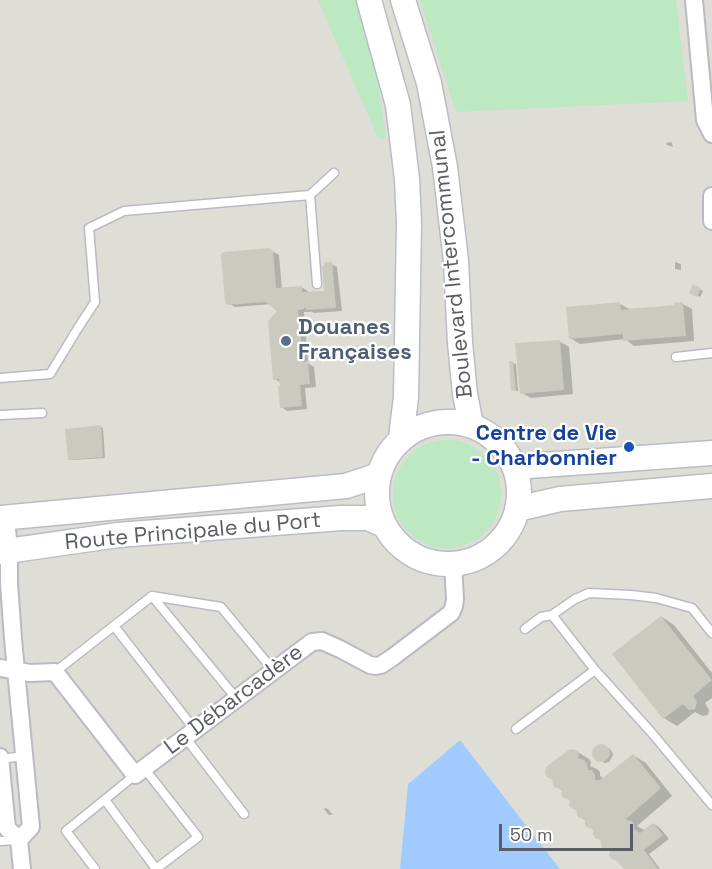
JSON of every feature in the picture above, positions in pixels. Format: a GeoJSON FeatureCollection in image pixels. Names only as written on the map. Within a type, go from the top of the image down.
{"type":"FeatureCollection","features":[{"type":"Feature","properties":{"kind":"main road","name":"Boulevard Intercommunal"},"geometry":{"type":"LineString","coordinates":[[369,0],[398,105],[407,179],[409,223],[406,397],[401,438]]}},
{"type":"Feature","properties":{"kind":"main road","name":"Boulevard Intercommunal"},"geometry":{"type":"LineString","coordinates":[[403,0],[429,83],[445,167],[456,261],[465,394],[471,425]]}},
{"type":"Feature","properties":{"kind":"main road"},"geometry":{"type":"LineString","coordinates":[[452,422],[471,425],[488,434],[503,448],[514,467],[519,488],[517,509],[506,533],[497,544],[481,555],[453,563],[423,560],[406,550],[393,538],[384,525],[378,507],[379,475],[391,450],[401,438],[417,429],[432,423],[452,422]]}},
{"type":"Feature","properties":{"kind":"main road"},"geometry":{"type":"LineString","coordinates":[[514,467],[712,453]]}},
{"type":"Feature","properties":{"kind":"main road","name":"Route Principale du Port"},"geometry":{"type":"LineString","coordinates":[[0,518],[346,486],[379,475]]}},
{"type":"Feature","properties":{"kind":"main road"},"geometry":{"type":"LineString","coordinates":[[517,509],[560,499],[712,486]]}},
{"type":"Feature","properties":{"kind":"main road","name":"Route Principale du Port"},"geometry":{"type":"LineString","coordinates":[[4,551],[118,536],[341,518],[368,518],[384,525]]}},
{"type":"Feature","properties":{"kind":"street"},"geometry":{"type":"LineString","coordinates":[[694,0],[705,120],[712,134]]}},
{"type":"Feature","properties":{"kind":"street"},"geometry":{"type":"LineString","coordinates":[[712,196],[712,221]]}},
{"type":"Feature","properties":{"kind":"street"},"geometry":{"type":"LineString","coordinates":[[0,526],[6,529],[4,551],[9,583],[8,670],[24,756],[31,827],[20,840]]}},
{"type":"Feature","properties":{"kind":"street","name":"Le Débarcadère"},"geometry":{"type":"LineString","coordinates":[[140,771],[312,642],[331,645],[370,665],[381,665],[451,613],[456,599],[453,563]]}},
{"type":"Feature","properties":{"kind":"street"},"geometry":{"type":"LineString","coordinates":[[8,670],[30,673],[55,672],[140,771]]}},
{"type":"Feature","properties":{"kind":"street"},"geometry":{"type":"LineString","coordinates":[[0,758],[7,828],[20,840],[22,869]]}},
{"type":"Feature","properties":{"kind":"lane"},"geometry":{"type":"LineString","coordinates":[[0,378],[50,374],[96,302],[89,228],[124,211],[310,195],[334,173]]}},
{"type":"Feature","properties":{"kind":"lane"},"geometry":{"type":"LineString","coordinates":[[310,195],[316,285]]}},
{"type":"Feature","properties":{"kind":"lane"},"geometry":{"type":"LineString","coordinates":[[676,357],[712,353]]}},
{"type":"Feature","properties":{"kind":"lane"},"geometry":{"type":"LineString","coordinates":[[0,415],[42,413]]}},
{"type":"Feature","properties":{"kind":"lane"},"geometry":{"type":"LineString","coordinates":[[525,629],[541,617],[552,615],[575,599],[589,593],[656,598],[692,608],[712,633]]}},
{"type":"Feature","properties":{"kind":"lane"},"geometry":{"type":"LineString","coordinates":[[55,672],[152,596],[221,607],[273,670]]}},
{"type":"Feature","properties":{"kind":"lane"},"geometry":{"type":"LineString","coordinates":[[152,596],[236,698]]}},
{"type":"Feature","properties":{"kind":"lane"},"geometry":{"type":"LineString","coordinates":[[552,615],[595,670],[712,805]]}},
{"type":"Feature","properties":{"kind":"lane"},"geometry":{"type":"LineString","coordinates":[[114,626],[244,814]]}},
{"type":"Feature","properties":{"kind":"lane"},"geometry":{"type":"LineString","coordinates":[[516,729],[595,670]]}},
{"type":"Feature","properties":{"kind":"lane"},"geometry":{"type":"LineString","coordinates":[[0,758],[24,756]]}},
{"type":"Feature","properties":{"kind":"lane"},"geometry":{"type":"LineString","coordinates":[[95,869],[66,831],[140,771],[198,837],[156,869],[105,800]]}},
{"type":"Feature","properties":{"kind":"lane"},"geometry":{"type":"LineString","coordinates":[[0,841],[20,840]]}},
{"type":"Feature","properties":{"kind":"shaded area"},"geometry":{"type":"Polygon","coordinates":[[[0,0],[712,0],[712,869],[560,869],[460,740],[408,784],[400,869],[0,869],[0,0]]]}},
{"type":"Feature","properties":{"kind":"green space"},"geometry":{"type":"Polygon","coordinates":[[[318,0],[355,0],[376,69],[386,139],[378,138],[318,0]]]}},
{"type":"Feature","properties":{"kind":"green space"},"geometry":{"type":"Polygon","coordinates":[[[420,0],[676,0],[688,101],[456,112],[420,0]]]}},
{"type":"Feature","properties":{"kind":"green space"},"geometry":{"type":"Polygon","coordinates":[[[447,440],[468,444],[485,456],[497,473],[501,494],[497,515],[485,532],[468,544],[447,548],[426,544],[409,532],[397,515],[393,494],[397,473],[409,456],[426,444],[447,440]]]}},
{"type":"Feature","properties":{"kind":"water"},"geometry":{"type":"Polygon","coordinates":[[[460,740],[560,869],[400,869],[408,784],[460,740]]]}},
{"type":"Feature","properties":{"kind":"building","name":"Douanes Françaises"},"geometry":{"type":"Polygon","coordinates":[[[270,248],[273,251],[276,288],[302,286],[302,292],[324,291],[322,266],[324,262],[332,262],[336,308],[298,310],[303,362],[308,361],[310,384],[300,385],[302,406],[280,408],[279,379],[273,380],[268,321],[277,311],[266,302],[227,305],[225,302],[221,255],[223,252],[270,248]]]}},
{"type":"Feature","properties":{"kind":"building"},"geometry":{"type":"Polygon","coordinates":[[[693,284],[701,288],[697,297],[689,293],[693,284]]]}},
{"type":"Feature","properties":{"kind":"building"},"geometry":{"type":"Polygon","coordinates":[[[620,302],[621,310],[674,305],[674,303],[683,302],[686,336],[623,341],[623,334],[569,339],[566,307],[620,302]]]}},
{"type":"Feature","properties":{"kind":"building"},"geometry":{"type":"Polygon","coordinates":[[[560,340],[564,390],[520,394],[515,343],[560,340]]]}},
{"type":"Feature","properties":{"kind":"building"},"geometry":{"type":"Polygon","coordinates":[[[509,361],[513,361],[516,390],[511,391],[509,361]]]}},
{"type":"Feature","properties":{"kind":"building"},"geometry":{"type":"Polygon","coordinates":[[[101,425],[103,457],[68,460],[65,429],[101,425]]]}},
{"type":"Feature","properties":{"kind":"building"},"geometry":{"type":"Polygon","coordinates":[[[661,616],[712,680],[693,696],[697,702],[695,709],[689,710],[683,704],[663,719],[612,654],[661,616]]]}},
{"type":"Feature","properties":{"kind":"building"},"geometry":{"type":"Polygon","coordinates":[[[597,744],[605,744],[610,749],[608,760],[597,762],[592,757],[592,749],[597,744]]]}},
{"type":"Feature","properties":{"kind":"building"},"geometry":{"type":"Polygon","coordinates":[[[570,749],[576,750],[579,754],[578,758],[584,760],[588,770],[592,770],[595,774],[595,780],[600,780],[633,754],[661,788],[626,819],[632,821],[634,829],[640,833],[653,823],[663,835],[644,850],[658,869],[624,869],[612,859],[608,849],[603,849],[600,839],[596,839],[592,829],[585,825],[584,818],[579,818],[577,811],[569,805],[570,801],[561,795],[561,789],[553,785],[552,779],[545,774],[546,767],[570,749]]]}},
{"type":"Feature","properties":{"kind":"place","name":"Douanes Françaises"},"geometry":{"type":"Point","coordinates":[286,341]}},
{"type":"Feature","properties":{"kind":"place","name":"Centre de Vie - Charbonnier"},"geometry":{"type":"Point","coordinates":[629,447]}}]}
